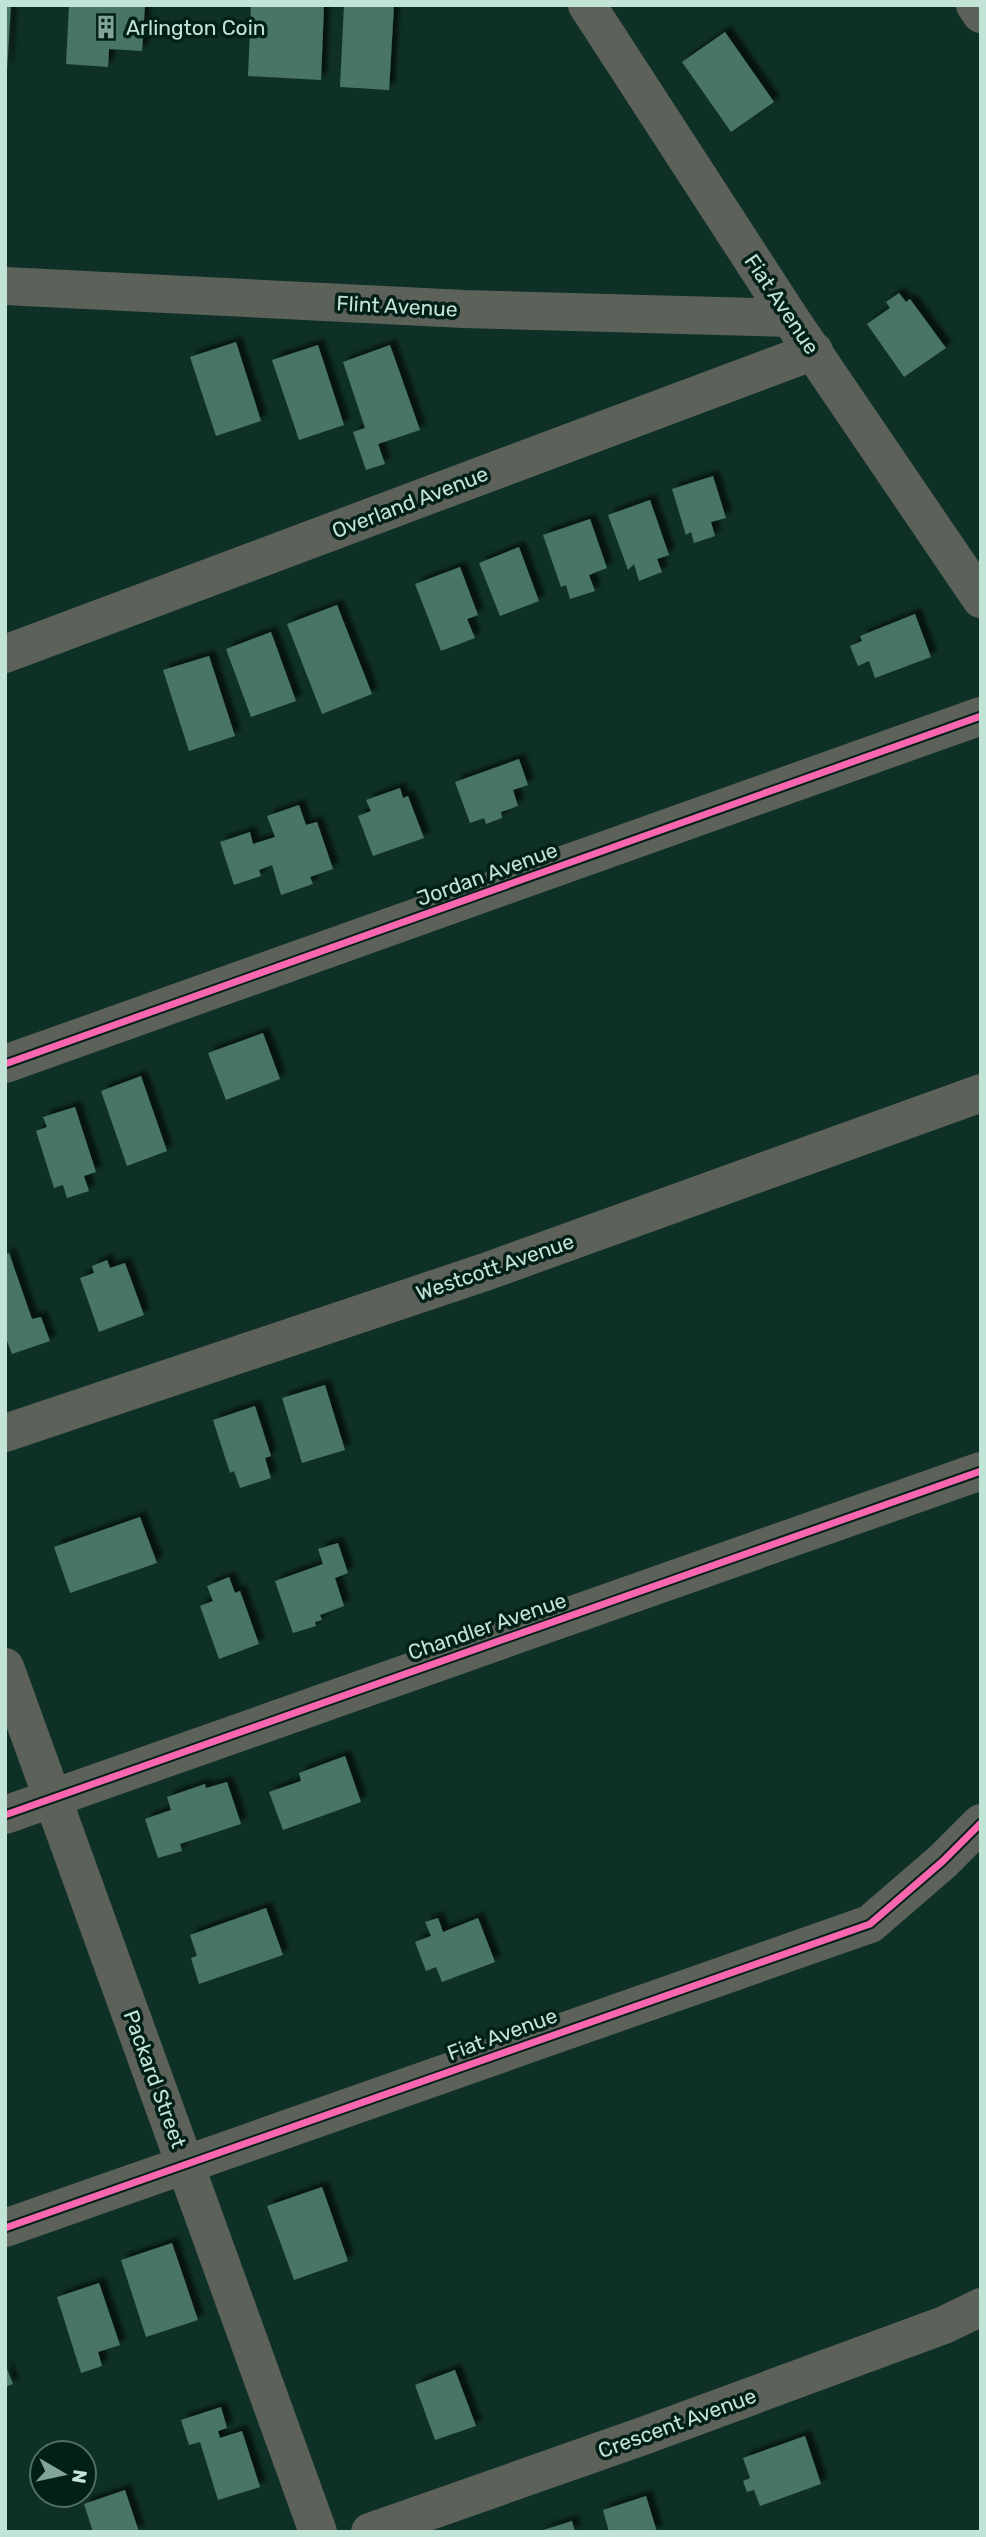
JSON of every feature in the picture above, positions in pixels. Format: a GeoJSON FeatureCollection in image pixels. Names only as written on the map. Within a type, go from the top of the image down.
{"type":"FeatureCollection","features":[{"type":"Feature","properties":{"kind":"street","name":"Fiat Avenue"},"geometry":{"type":"LineString","coordinates":[[587,5],[790,318],[981,599]]}},
{"type":"Feature","properties":{"kind":"street"},"geometry":{"type":"LineString","coordinates":[[975,5],[981,14]]}},
{"type":"Feature","properties":{"kind":"street","name":"Flint Avenue"},"geometry":{"type":"LineString","coordinates":[[5,286],[464,309],[790,318]]}},
{"type":"Feature","properties":{"kind":"street","name":"Overland Avenue"},"geometry":{"type":"LineString","coordinates":[[5,654],[814,351]]}},
{"type":"Feature","properties":{"kind":"street","name":"Jordan Avenue"},"geometry":{"type":"LineString","coordinates":[[5,1064],[981,716]]}},
{"type":"Feature","properties":{"kind":"street","name":"Westcott Avenue"},"geometry":{"type":"LineString","coordinates":[[5,1433],[485,1272],[981,1093]]}},
{"type":"Feature","properties":{"kind":"street","name":"Chandler Avenue"},"geometry":{"type":"LineString","coordinates":[[5,1815],[981,1471]]}},
{"type":"Feature","properties":{"kind":"street","name":"Packard Street"},"geometry":{"type":"LineString","coordinates":[[5,1667],[318,2532]]}},
{"type":"Feature","properties":{"kind":"street","name":"Fiat Avenue"},"geometry":{"type":"LineString","coordinates":[[5,2228],[870,1924],[943,1861],[981,1823]]}},
{"type":"Feature","properties":{"kind":"street","name":"Crescent Avenue"},"geometry":{"type":"LineString","coordinates":[[370,2532],[643,2436],[944,2325],[981,2307]]}},
{"type":"Feature","properties":{"kind":"building"},"geometry":{"type":"Polygon","coordinates":[[[5,5],[11,5],[7,70],[5,70],[5,5]]]}},
{"type":"Feature","properties":{"kind":"building","name":"Arlington Coin"},"geometry":{"type":"Polygon","coordinates":[[[69,5],[145,5],[142,51],[109,49],[108,67],[66,64],[69,5]]]}},
{"type":"Feature","properties":{"kind":"building"},"geometry":{"type":"Polygon","coordinates":[[[251,5],[324,5],[321,80],[248,76],[251,5]]]}},
{"type":"Feature","properties":{"kind":"building"},"geometry":{"type":"Polygon","coordinates":[[[344,5],[394,5],[389,90],[340,87],[344,5]]]}},
{"type":"Feature","properties":{"kind":"building"},"geometry":{"type":"Polygon","coordinates":[[[725,32],[774,102],[731,132],[682,62],[725,32]]]}},
{"type":"Feature","properties":{"kind":"building"},"geometry":{"type":"Polygon","coordinates":[[[899,293],[906,302],[910,299],[946,348],[904,377],[867,324],[890,308],[886,302],[899,293]]]}},
{"type":"Feature","properties":{"kind":"building"},"geometry":{"type":"Polygon","coordinates":[[[236,342],[261,421],[216,436],[190,357],[236,342]]]}},
{"type":"Feature","properties":{"kind":"building"},"geometry":{"type":"Polygon","coordinates":[[[318,345],[344,425],[299,440],[272,360],[318,345]]]}},
{"type":"Feature","properties":{"kind":"building"},"geometry":{"type":"Polygon","coordinates":[[[390,345],[420,430],[378,444],[385,464],[366,470],[353,432],[365,428],[343,362],[390,345]]]}},
{"type":"Feature","properties":{"kind":"building"},"geometry":{"type":"Polygon","coordinates":[[[713,476],[726,518],[711,522],[715,536],[694,543],[691,532],[686,535],[672,489],[713,476]]]}},
{"type":"Feature","properties":{"kind":"building"},"geometry":{"type":"Polygon","coordinates":[[[650,500],[669,555],[657,559],[662,572],[639,581],[634,564],[628,570],[608,515],[650,500]]]}},
{"type":"Feature","properties":{"kind":"building"},"geometry":{"type":"Polygon","coordinates":[[[590,519],[607,568],[589,575],[595,591],[570,599],[566,585],[561,587],[543,535],[590,519]]]}},
{"type":"Feature","properties":{"kind":"building"},"geometry":{"type":"Polygon","coordinates":[[[519,547],[539,601],[500,616],[479,563],[519,547]]]}},
{"type":"Feature","properties":{"kind":"building"},"geometry":{"type":"Polygon","coordinates":[[[460,567],[478,615],[467,619],[475,638],[441,651],[415,584],[460,567]]]}},
{"type":"Feature","properties":{"kind":"building"},"geometry":{"type":"Polygon","coordinates":[[[337,605],[372,694],[322,714],[287,624],[337,605]]]}},
{"type":"Feature","properties":{"kind":"building"},"geometry":{"type":"Polygon","coordinates":[[[915,614],[931,657],[875,678],[869,661],[858,666],[850,646],[862,641],[860,636],[915,614]]]}},
{"type":"Feature","properties":{"kind":"building"},"geometry":{"type":"Polygon","coordinates":[[[271,632],[296,701],[251,717],[226,649],[271,632]]]}},
{"type":"Feature","properties":{"kind":"building"},"geometry":{"type":"Polygon","coordinates":[[[209,656],[235,736],[189,751],[163,670],[209,656]]]}},
{"type":"Feature","properties":{"kind":"building"},"geometry":{"type":"Polygon","coordinates":[[[519,759],[528,785],[513,790],[518,806],[501,812],[502,818],[486,824],[484,818],[470,823],[455,782],[519,759]]]}},
{"type":"Feature","properties":{"kind":"building"},"geometry":{"type":"Polygon","coordinates":[[[400,788],[403,798],[408,796],[424,838],[373,856],[358,816],[371,811],[366,800],[400,788]]]}},
{"type":"Feature","properties":{"kind":"building"},"geometry":{"type":"Polygon","coordinates":[[[299,805],[306,825],[317,822],[333,869],[310,877],[313,884],[281,895],[272,865],[259,870],[261,876],[234,885],[220,842],[250,832],[253,844],[275,837],[267,816],[299,805]]]}},
{"type":"Feature","properties":{"kind":"building"},"geometry":{"type":"Polygon","coordinates":[[[263,1033],[280,1079],[226,1100],[208,1053],[263,1033]]]}},
{"type":"Feature","properties":{"kind":"building"},"geometry":{"type":"Polygon","coordinates":[[[141,1076],[167,1151],[127,1166],[101,1091],[141,1076]]]}},
{"type":"Feature","properties":{"kind":"building"},"geometry":{"type":"Polygon","coordinates":[[[75,1107],[96,1172],[84,1176],[89,1191],[67,1198],[63,1185],[54,1188],[36,1131],[47,1127],[43,1117],[75,1107]]]}},
{"type":"Feature","properties":{"kind":"building"},"geometry":{"type":"Polygon","coordinates":[[[9,1253],[32,1319],[41,1317],[50,1341],[12,1354],[5,1336],[5,1254],[9,1253]]]}},
{"type":"Feature","properties":{"kind":"building"},"geometry":{"type":"Polygon","coordinates":[[[107,1260],[110,1268],[125,1263],[144,1315],[99,1332],[80,1278],[94,1273],[92,1266],[107,1260]]]}},
{"type":"Feature","properties":{"kind":"building"},"geometry":{"type":"Polygon","coordinates":[[[325,1385],[345,1450],[302,1463],[282,1398],[325,1385]]]}},
{"type":"Feature","properties":{"kind":"building"},"geometry":{"type":"Polygon","coordinates":[[[255,1406],[271,1456],[265,1458],[271,1478],[240,1488],[234,1471],[230,1473],[213,1420],[255,1406]]]}},
{"type":"Feature","properties":{"kind":"building"},"geometry":{"type":"Polygon","coordinates":[[[140,1517],[157,1563],[70,1593],[54,1547],[140,1517]]]}},
{"type":"Feature","properties":{"kind":"building"},"geometry":{"type":"Polygon","coordinates":[[[338,1543],[348,1573],[335,1578],[344,1606],[320,1615],[322,1620],[315,1622],[316,1626],[293,1633],[275,1581],[323,1564],[318,1549],[338,1543]]]}},
{"type":"Feature","properties":{"kind":"building"},"geometry":{"type":"Polygon","coordinates":[[[229,1577],[235,1593],[240,1591],[259,1644],[219,1659],[200,1606],[213,1601],[207,1586],[229,1577]]]}},
{"type":"Feature","properties":{"kind":"building"},"geometry":{"type":"Polygon","coordinates":[[[345,1756],[361,1802],[283,1830],[269,1792],[301,1781],[299,1773],[345,1756]]]}},
{"type":"Feature","properties":{"kind":"building"},"geometry":{"type":"Polygon","coordinates":[[[227,1782],[241,1824],[180,1844],[182,1851],[158,1858],[145,1819],[171,1810],[167,1797],[205,1784],[206,1788],[227,1782]]]}},
{"type":"Feature","properties":{"kind":"building"},"geometry":{"type":"Polygon","coordinates":[[[266,1908],[283,1955],[199,1984],[191,1958],[197,1956],[190,1935],[266,1908]]]}},
{"type":"Feature","properties":{"kind":"building"},"geometry":{"type":"Polygon","coordinates":[[[438,1918],[443,1932],[478,1918],[495,1962],[442,1982],[436,1967],[426,1971],[415,1942],[431,1936],[425,1922],[438,1918]]]}},
{"type":"Feature","properties":{"kind":"building"},"geometry":{"type":"Polygon","coordinates":[[[322,2187],[348,2261],[294,2280],[267,2206],[322,2187]]]}},
{"type":"Feature","properties":{"kind":"building"},"geometry":{"type":"Polygon","coordinates":[[[172,2243],[198,2320],[146,2337],[121,2260],[172,2243]]]}},
{"type":"Feature","properties":{"kind":"building"},"geometry":{"type":"Polygon","coordinates":[[[99,2283],[120,2345],[98,2352],[102,2366],[81,2373],[57,2297],[99,2283]]]}},
{"type":"Feature","properties":{"kind":"building"},"geometry":{"type":"Polygon","coordinates":[[[5,2364],[13,2384],[5,2387],[5,2364]]]}},
{"type":"Feature","properties":{"kind":"building"},"geometry":{"type":"Polygon","coordinates":[[[455,2370],[476,2426],[435,2440],[415,2385],[455,2370]]]}},
{"type":"Feature","properties":{"kind":"building"},"geometry":{"type":"Polygon","coordinates":[[[221,2407],[227,2428],[218,2431],[220,2438],[242,2431],[260,2487],[218,2500],[200,2442],[189,2445],[181,2420],[221,2407]]]}},
{"type":"Feature","properties":{"kind":"building"},"geometry":{"type":"Polygon","coordinates":[[[805,2436],[821,2484],[760,2506],[754,2490],[747,2492],[743,2481],[750,2478],[743,2458],[805,2436]]]}},
{"type":"Feature","properties":{"kind":"building"},"geometry":{"type":"Polygon","coordinates":[[[125,2490],[139,2532],[93,2532],[86,2509],[98,2509],[98,2499],[125,2490]]]}},
{"type":"Feature","properties":{"kind":"building"},"geometry":{"type":"Polygon","coordinates":[[[646,2496],[657,2532],[609,2532],[603,2510],[646,2496]]]}},
{"type":"Feature","properties":{"kind":"building"},"geometry":{"type":"Polygon","coordinates":[[[572,2521],[575,2532],[540,2532],[540,2531],[572,2521]]]}},
{"type":"Feature","properties":{"kind":"cycle path"},"geometry":{"type":"LineString","coordinates":[[5,1064],[981,716]]}},
{"type":"Feature","properties":{"kind":"cycle path"},"geometry":{"type":"LineString","coordinates":[[5,1815],[981,1471]]}},
{"type":"Feature","properties":{"kind":"cycle path"},"geometry":{"type":"LineString","coordinates":[[5,2228],[870,1924],[943,1861],[981,1823]]}},
{"type":"Feature","properties":{"kind":"place","name":"Arlington Coin"},"geometry":{"type":"Point","coordinates":[106,27]}}]}
